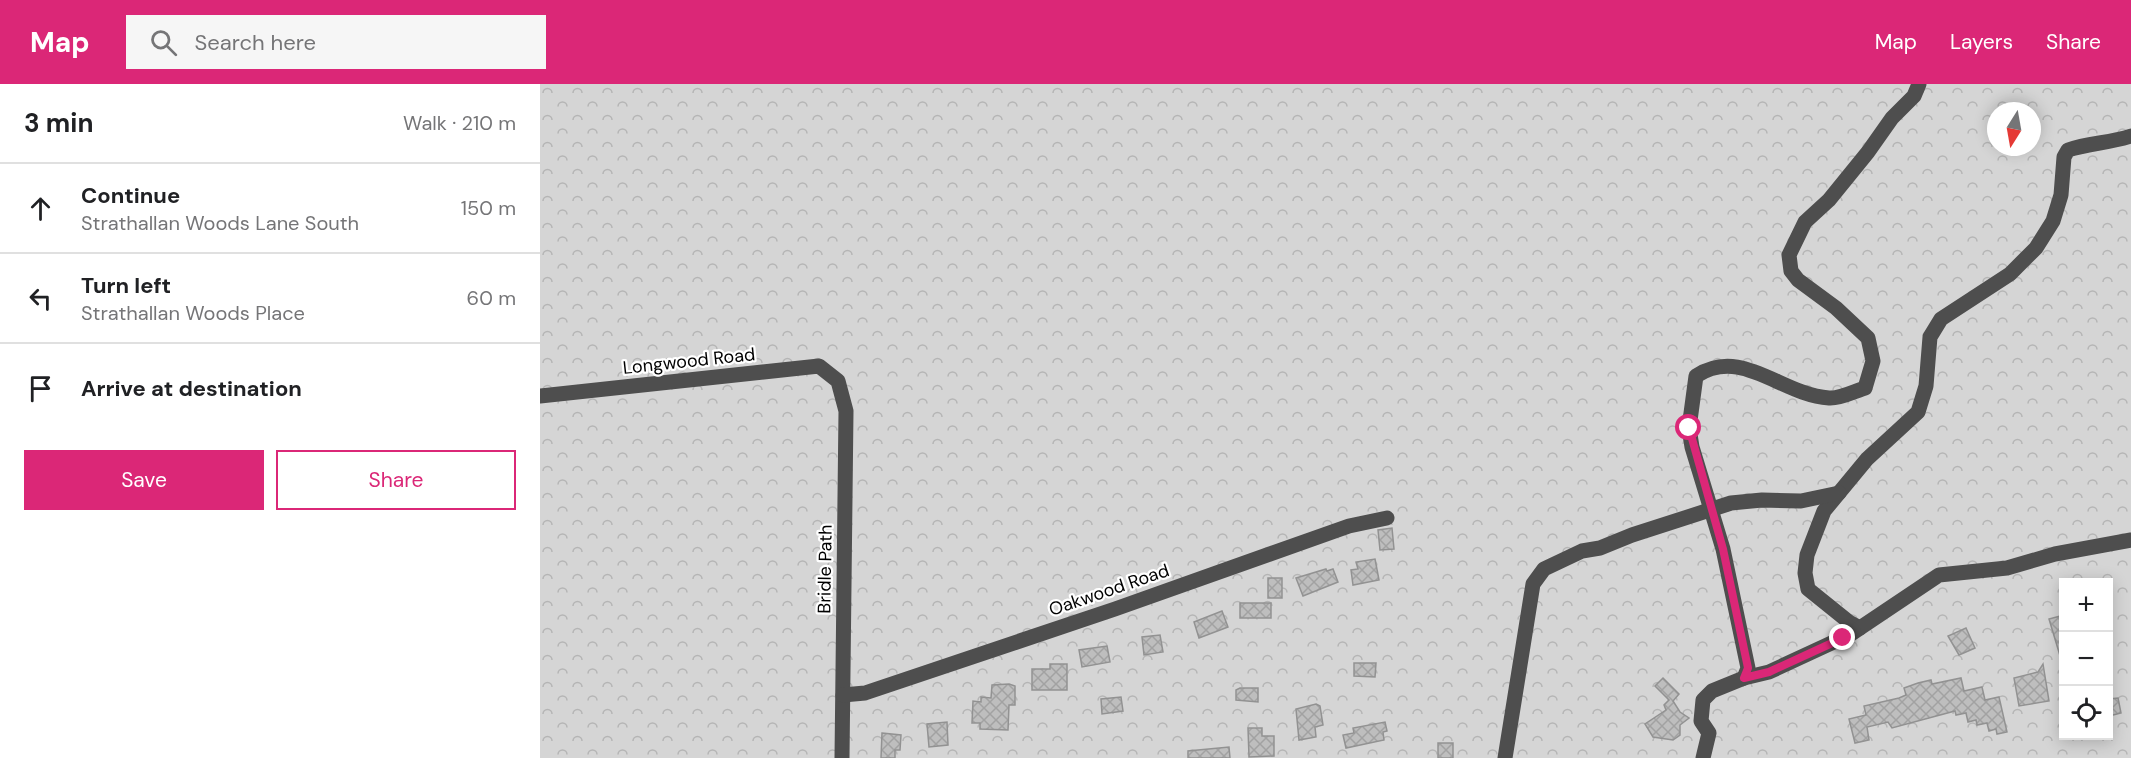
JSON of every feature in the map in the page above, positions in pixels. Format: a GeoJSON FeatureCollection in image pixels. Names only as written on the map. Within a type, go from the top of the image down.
{"type":"FeatureCollection","features":[{"type":"Feature","properties":{"kind":"street"},"geometry":{"type":"LineString","coordinates":[[1744,678],[1748,668],[1723,549],[1689,428],[1696,376],[1711,366],[1733,365],[1791,388],[1830,399],[1865,388],[1873,361],[1868,338],[1836,308],[1798,280],[1791,271],[1789,255],[1805,222],[1829,200],[1892,118],[1914,96],[1919,84]]}},
{"type":"Feature","properties":{"kind":"street"},"geometry":{"type":"LineString","coordinates":[[1860,628],[1809,590],[1805,573],[1807,555],[1824,511],[1867,459],[1918,412],[1926,386],[1930,337],[1941,319],[2010,274],[2036,248],[2053,221],[2061,195],[2064,157],[2068,150],[2088,143],[2117,141],[2131,136]]}},
{"type":"Feature","properties":{"kind":"street","name":"Longwood Road"},"geometry":{"type":"LineString","coordinates":[[540,396],[819,366],[838,381]]}},
{"type":"Feature","properties":{"kind":"street","name":"Bridle Path"},"geometry":{"type":"LineString","coordinates":[[838,381],[846,411],[842,758]]}},
{"type":"Feature","properties":{"kind":"street"},"geometry":{"type":"LineString","coordinates":[[1505,758],[1533,584],[1544,568],[1582,551],[1600,548],[1632,535],[1731,504],[1762,500],[1801,501],[1839,493]]}},
{"type":"Feature","properties":{"kind":"street","name":"Oakwood Road"},"geometry":{"type":"LineString","coordinates":[[843,695],[865,693],[1104,613],[1349,526],[1387,518]]}},
{"type":"Feature","properties":{"kind":"street"},"geometry":{"type":"LineString","coordinates":[[1703,758],[1709,733],[1701,721],[1703,700],[1712,691],[1744,678],[1769,672],[1860,628],[1939,575],[2007,568],[2055,554],[2131,540]]}},
{"type":"Feature","properties":{"kind":"green space"},"geometry":{"type":"Polygon","coordinates":[[[540,84],[2131,84],[2131,758],[540,758],[540,84]]]}},
{"type":"Feature","properties":{"kind":"building"},"geometry":{"type":"Polygon","coordinates":[[[1392,528],[1394,549],[1380,550],[1378,530],[1392,528]]]}},
{"type":"Feature","properties":{"kind":"building"},"geometry":{"type":"Polygon","coordinates":[[[1375,559],[1379,580],[1353,585],[1351,570],[1358,569],[1356,562],[1375,559]]]}},
{"type":"Feature","properties":{"kind":"building"},"geometry":{"type":"Polygon","coordinates":[[[1326,569],[1327,571],[1333,569],[1338,582],[1303,596],[1296,578],[1326,569]]]}},
{"type":"Feature","properties":{"kind":"building"},"geometry":{"type":"Polygon","coordinates":[[[1268,578],[1282,578],[1282,598],[1268,598],[1268,578]]]}},
{"type":"Feature","properties":{"kind":"building"},"geometry":{"type":"Polygon","coordinates":[[[1240,603],[1271,603],[1271,618],[1240,618],[1240,603]]]}},
{"type":"Feature","properties":{"kind":"building"},"geometry":{"type":"Polygon","coordinates":[[[1222,611],[1228,627],[1199,638],[1194,622],[1222,611]]]}},
{"type":"Feature","properties":{"kind":"building"},"geometry":{"type":"Polygon","coordinates":[[[2059,616],[2059,652],[2049,619],[2059,616]]]}},
{"type":"Feature","properties":{"kind":"building"},"geometry":{"type":"Polygon","coordinates":[[[1966,628],[1975,648],[1959,655],[1948,636],[1966,628]]]}},
{"type":"Feature","properties":{"kind":"building"},"geometry":{"type":"Polygon","coordinates":[[[1160,635],[1163,652],[1144,655],[1142,637],[1160,635]]]}},
{"type":"Feature","properties":{"kind":"building"},"geometry":{"type":"Polygon","coordinates":[[[1107,646],[1110,662],[1082,667],[1079,650],[1107,646]]]}},
{"type":"Feature","properties":{"kind":"building"},"geometry":{"type":"Polygon","coordinates":[[[1354,663],[1376,663],[1375,677],[1354,676],[1354,663]]]}},
{"type":"Feature","properties":{"kind":"building"},"geometry":{"type":"Polygon","coordinates":[[[1050,664],[1067,664],[1067,690],[1032,690],[1032,669],[1050,669],[1050,664]]]}},
{"type":"Feature","properties":{"kind":"building"},"geometry":{"type":"Polygon","coordinates":[[[2043,664],[2049,701],[2019,706],[2014,678],[2038,672],[2043,664]]]}},
{"type":"Feature","properties":{"kind":"building"},"geometry":{"type":"Polygon","coordinates":[[[1663,678],[1679,694],[1673,701],[1680,712],[1689,718],[1680,725],[1680,735],[1673,740],[1653,737],[1645,724],[1666,710],[1664,705],[1669,700],[1655,686],[1663,678]]]}},
{"type":"Feature","properties":{"kind":"building"},"geometry":{"type":"Polygon","coordinates":[[[1961,678],[1964,691],[1982,687],[1985,700],[1999,697],[2007,732],[1997,734],[1996,729],[1989,731],[1987,723],[1977,725],[1976,720],[1968,722],[1966,713],[1956,715],[1955,711],[1892,728],[1888,722],[1867,727],[1869,740],[1855,743],[1849,719],[1866,715],[1864,706],[1899,698],[1906,695],[1904,688],[1918,683],[1931,680],[1932,684],[1961,678]]]}},
{"type":"Feature","properties":{"kind":"building"},"geometry":{"type":"Polygon","coordinates":[[[992,685],[1015,686],[1015,705],[1009,705],[1008,730],[980,729],[980,723],[972,723],[973,701],[981,702],[981,697],[991,698],[992,685]]]}},
{"type":"Feature","properties":{"kind":"building"},"geometry":{"type":"Polygon","coordinates":[[[1258,688],[1258,702],[1236,700],[1236,690],[1258,688]]]}},
{"type":"Feature","properties":{"kind":"building"},"geometry":{"type":"Polygon","coordinates":[[[1121,697],[1123,711],[1102,714],[1101,699],[1121,697]]]}},
{"type":"Feature","properties":{"kind":"building"},"geometry":{"type":"Polygon","coordinates":[[[2118,698],[2121,713],[2113,715],[2113,699],[2118,698]]]}},
{"type":"Feature","properties":{"kind":"building"},"geometry":{"type":"Polygon","coordinates":[[[1316,704],[1320,706],[1323,725],[1315,727],[1316,737],[1299,740],[1296,709],[1316,704]]]}},
{"type":"Feature","properties":{"kind":"building"},"geometry":{"type":"Polygon","coordinates":[[[947,722],[948,745],[929,747],[927,724],[947,722]]]}},
{"type":"Feature","properties":{"kind":"building"},"geometry":{"type":"Polygon","coordinates":[[[1385,722],[1387,731],[1383,732],[1384,740],[1346,748],[1343,735],[1354,733],[1353,728],[1385,722]]]}},
{"type":"Feature","properties":{"kind":"building"},"geometry":{"type":"Polygon","coordinates":[[[1248,728],[1262,728],[1262,736],[1274,736],[1274,756],[1249,757],[1248,728]]]}},
{"type":"Feature","properties":{"kind":"building"},"geometry":{"type":"Polygon","coordinates":[[[882,733],[901,735],[900,750],[895,750],[895,758],[881,758],[882,733]]]}},
{"type":"Feature","properties":{"kind":"building"},"geometry":{"type":"Polygon","coordinates":[[[1438,743],[1453,743],[1453,758],[1438,758],[1438,743]]]}},
{"type":"Feature","properties":{"kind":"building"},"geometry":{"type":"Polygon","coordinates":[[[1229,747],[1230,758],[1188,758],[1188,751],[1229,747]]]}},
{"type":"Feature","properties":{"kind":"route"},"geometry":{"type":"LineString","coordinates":[[1689,428],[1692,447],[1723,549],[1748,668],[1744,678],[1769,672],[1843,638]]}}]}
